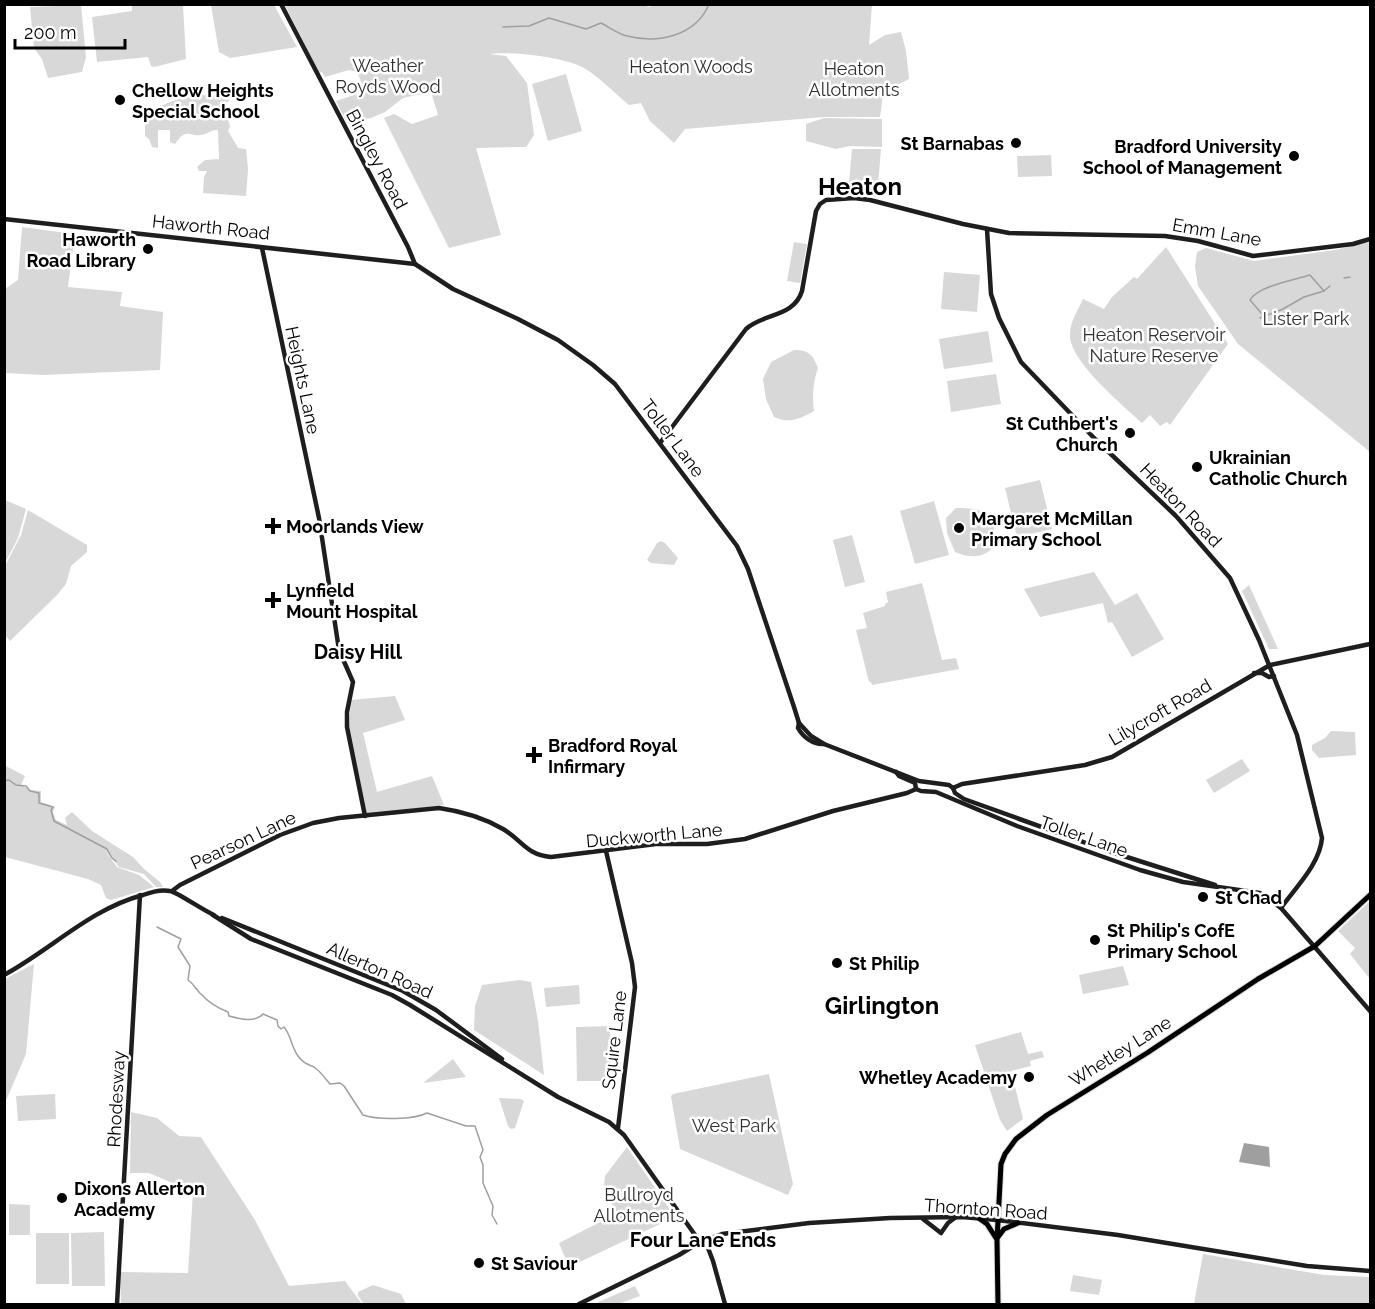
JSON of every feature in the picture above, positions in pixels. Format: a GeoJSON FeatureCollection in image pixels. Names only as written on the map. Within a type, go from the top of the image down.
{"type":"FeatureCollection","features":[{"type":"Feature","properties":{"kind":"main road","name":"Whetley Lane"},"geometry":{"type":"LineString","coordinates":[[998,1305],[997,1220],[1001,1164],[1010,1146],[1026,1130],[1047,1115],[1147,1053],[1258,979],[1315,946],[1371,895]]}},
{"type":"Feature","properties":{"kind":"main road"},"geometry":{"type":"LineString","coordinates":[[980,1219],[997,1240],[1004,1229],[1018,1223]]}},
{"type":"Feature","properties":{"kind":"street","name":"Bingley Road"},"geometry":{"type":"LineString","coordinates":[[281,4],[408,246],[415,264]]}},
{"type":"Feature","properties":{"kind":"street","name":"Emm Lane"},"geometry":{"type":"LineString","coordinates":[[660,443],[746,329],[760,320],[787,311],[799,300],[816,211],[820,204],[833,198],[870,200],[987,229],[1026,234],[1165,236],[1189,239],[1256,256],[1353,244],[1371,239]]}},
{"type":"Feature","properties":{"kind":"street","name":"Haworth Road"},"geometry":{"type":"LineString","coordinates":[[4,219],[415,264]]}},
{"type":"Feature","properties":{"kind":"street","name":"Heaton Road"},"geometry":{"type":"LineString","coordinates":[[987,229],[991,294],[999,318],[1021,362],[1095,439],[1176,516],[1230,578],[1270,665],[1297,735],[1322,838],[1320,850],[1312,864],[1281,908]]}},
{"type":"Feature","properties":{"kind":"street","name":"Heights Lane"},"geometry":{"type":"LineString","coordinates":[[262,248],[319,518],[339,650],[353,682],[347,712],[347,727],[365,816]]}},
{"type":"Feature","properties":{"kind":"street","name":"Toller Lane"},"geometry":{"type":"LineString","coordinates":[[415,264],[453,290],[558,340],[615,384],[737,546],[748,569],[799,723],[814,740],[896,772],[899,776],[917,784],[949,785],[962,798],[1077,841],[1164,870],[1183,879]]}},
{"type":"Feature","properties":{"kind":"street","name":"Lilycroft Road"},"geometry":{"type":"LineString","coordinates":[[954,790],[962,784],[1085,765],[1112,757],[1270,665],[1371,644]]}},
{"type":"Feature","properties":{"kind":"street"},"geometry":{"type":"LineString","coordinates":[[1254,673],[1262,673],[1269,678],[1274,676]]}},
{"type":"Feature","properties":{"kind":"street","name":"Toller Lane"},"geometry":{"type":"LineString","coordinates":[[917,784],[921,791],[932,791],[1050,839],[1164,877],[1256,892],[1267,897],[1281,908],[1371,1011]]}},
{"type":"Feature","properties":{"kind":"street","name":"Duckworth Lane"},"geometry":{"type":"LineString","coordinates":[[365,816],[439,808],[465,813],[501,828],[526,850],[542,857],[562,857],[656,844],[707,844],[745,839],[833,811],[908,793],[917,784]]}},
{"type":"Feature","properties":{"kind":"street"},"geometry":{"type":"LineString","coordinates":[[947,797],[952,797],[954,790]]}},
{"type":"Feature","properties":{"kind":"street"},"geometry":{"type":"LineString","coordinates":[[977,810],[979,804]]}},
{"type":"Feature","properties":{"kind":"street","name":"Pearson Lane"},"geometry":{"type":"LineString","coordinates":[[171,891],[302,826],[339,818],[365,816]]}},
{"type":"Feature","properties":{"kind":"street"},"geometry":{"type":"LineString","coordinates":[[1017,826],[1018,818]]}},
{"type":"Feature","properties":{"kind":"street"},"geometry":{"type":"LineString","coordinates":[[1050,839],[1053,832]]}},
{"type":"Feature","properties":{"kind":"street"},"geometry":{"type":"LineString","coordinates":[[1075,848],[1077,841]]}},
{"type":"Feature","properties":{"kind":"street","name":"Squire Lane"},"geometry":{"type":"LineString","coordinates":[[606,851],[631,958],[635,987],[618,1128]]}},
{"type":"Feature","properties":{"kind":"street"},"geometry":{"type":"LineString","coordinates":[[1164,870],[1164,877]]}},
{"type":"Feature","properties":{"kind":"street"},"geometry":{"type":"LineString","coordinates":[[4,975],[20,967],[94,915],[140,895],[171,891]]}},
{"type":"Feature","properties":{"kind":"street","name":"Allerton Road"},"geometry":{"type":"LineString","coordinates":[[171,891],[251,939],[392,995],[524,1074]]}},
{"type":"Feature","properties":{"kind":"street","name":"Rhodesway"},"geometry":{"type":"LineString","coordinates":[[117,1305],[140,895]]}},
{"type":"Feature","properties":{"kind":"street","name":"Allerton Road"},"geometry":{"type":"LineString","coordinates":[[213,915],[403,991],[467,1032],[558,1097],[618,1128],[703,1241],[713,1261],[725,1305]]}},
{"type":"Feature","properties":{"kind":"street"},"geometry":{"type":"LineString","coordinates":[[921,1218],[941,1233],[956,1217]]}},
{"type":"Feature","properties":{"kind":"street","name":"Thornton Road"},"geometry":{"type":"LineString","coordinates":[[579,1305],[703,1241],[722,1234],[809,1223],[921,1218],[956,1217],[997,1220],[1126,1236],[1307,1266],[1371,1271]]}},
{"type":"Feature","properties":{"kind":"green space"},"geometry":{"type":"Polygon","coordinates":[[[641,4],[649,7],[656,4],[872,5],[869,45],[885,35],[901,32],[909,79],[895,86],[884,87],[880,117],[824,117],[685,129],[674,143],[650,121],[641,103],[629,105],[580,66],[540,56],[512,53],[489,54],[506,56],[527,83],[534,135],[526,147],[476,148],[501,235],[449,248],[384,118],[394,114],[412,124],[438,115],[431,92],[403,98],[385,112],[371,118],[347,123],[336,101],[357,94],[360,80],[356,72],[349,70],[325,77],[322,72],[319,73],[285,5],[641,4]]]}},
{"type":"Feature","properties":{"kind":"green space"},"geometry":{"type":"Polygon","coordinates":[[[81,5],[86,57],[82,72],[48,78],[42,59],[34,48],[30,7],[81,5]]]}},
{"type":"Feature","properties":{"kind":"green space"},"geometry":{"type":"Polygon","coordinates":[[[132,5],[183,5],[186,59],[154,67],[151,66],[148,57],[97,62],[92,17],[132,11],[132,5]]]}},
{"type":"Feature","properties":{"kind":"green space"},"geometry":{"type":"Polygon","coordinates":[[[211,5],[274,5],[297,47],[230,58],[219,52],[211,5]]]}},
{"type":"Feature","properties":{"kind":"green space"},"geometry":{"type":"Polygon","coordinates":[[[566,74],[582,131],[548,141],[532,84],[566,74]]]}},
{"type":"Feature","properties":{"kind":"green space"},"geometry":{"type":"Polygon","coordinates":[[[219,93],[227,95],[229,101],[223,106],[230,126],[228,131],[238,148],[246,149],[248,169],[246,196],[203,193],[204,177],[207,171],[199,171],[197,167],[205,160],[219,159],[218,130],[200,135],[186,134],[175,144],[170,142],[170,130],[158,130],[158,148],[152,147],[145,136],[145,113],[188,96],[200,94],[209,97],[219,93]]]}},
{"type":"Feature","properties":{"kind":"green space"},"geometry":{"type":"Polygon","coordinates":[[[824,118],[882,119],[882,147],[850,146],[836,149],[806,141],[806,124],[824,118]]]}},
{"type":"Feature","properties":{"kind":"green space"},"geometry":{"type":"Polygon","coordinates":[[[852,149],[881,149],[877,197],[848,194],[852,149]]]}},
{"type":"Feature","properties":{"kind":"green space"},"geometry":{"type":"Polygon","coordinates":[[[1051,155],[1052,176],[1018,177],[1017,156],[1051,155]]]}},
{"type":"Feature","properties":{"kind":"green space"},"geometry":{"type":"Polygon","coordinates":[[[22,227],[75,234],[68,287],[122,292],[120,306],[163,312],[160,370],[43,375],[5,373],[5,289],[18,280],[22,227]]]}},
{"type":"Feature","properties":{"kind":"green space"},"geometry":{"type":"Polygon","coordinates":[[[794,242],[807,244],[800,283],[787,281],[794,242]]]}},
{"type":"Feature","properties":{"kind":"green space","name":"Lister Park"},"geometry":{"type":"Polygon","coordinates":[[[1370,242],[1370,452],[1238,344],[1198,286],[1195,266],[1197,252],[1206,248],[1254,261],[1335,250],[1370,242]]]}},
{"type":"Feature","properties":{"kind":"green space","name":"Heaton Reservoir Nature Reserve"},"geometry":{"type":"Polygon","coordinates":[[[1166,247],[1228,344],[1170,425],[1167,422],[1160,426],[1150,415],[1142,423],[1098,382],[1072,345],[1070,330],[1083,299],[1104,309],[1112,297],[1134,277],[1137,279],[1166,247]]]}},
{"type":"Feature","properties":{"kind":"green space"},"geometry":{"type":"Polygon","coordinates":[[[944,272],[980,275],[977,312],[941,309],[944,272]]]}},
{"type":"Feature","properties":{"kind":"green space"},"geometry":{"type":"Polygon","coordinates":[[[988,331],[993,362],[944,369],[939,339],[988,331]]]}},
{"type":"Feature","properties":{"kind":"green space"},"geometry":{"type":"Polygon","coordinates":[[[794,350],[810,354],[818,368],[813,390],[814,411],[799,418],[785,420],[774,417],[766,399],[763,379],[771,362],[794,350]]]}},
{"type":"Feature","properties":{"kind":"green space"},"geometry":{"type":"Polygon","coordinates":[[[996,374],[1001,404],[951,412],[947,381],[996,374]]]}},
{"type":"Feature","properties":{"kind":"green space"},"geometry":{"type":"Polygon","coordinates":[[[1040,480],[1052,529],[1017,537],[1005,488],[1040,480]]]}},
{"type":"Feature","properties":{"kind":"green space"},"geometry":{"type":"Polygon","coordinates":[[[5,500],[26,509],[18,538],[5,563],[5,500]]]}},
{"type":"Feature","properties":{"kind":"green space"},"geometry":{"type":"Polygon","coordinates":[[[934,501],[949,555],[915,564],[900,511],[934,501]]]}},
{"type":"Feature","properties":{"kind":"green space"},"geometry":{"type":"Polygon","coordinates":[[[956,508],[975,509],[988,515],[994,527],[994,547],[985,554],[975,556],[955,552],[947,533],[946,518],[956,508]]]}},
{"type":"Feature","properties":{"kind":"green space"},"geometry":{"type":"Polygon","coordinates":[[[28,510],[87,545],[87,552],[71,566],[66,584],[57,595],[10,641],[5,635],[5,566],[21,535],[28,510]]]}},
{"type":"Feature","properties":{"kind":"green space"},"geometry":{"type":"Polygon","coordinates":[[[852,535],[865,582],[845,587],[833,540],[852,535]]]}},
{"type":"Feature","properties":{"kind":"green space"},"geometry":{"type":"Polygon","coordinates":[[[661,541],[678,558],[674,565],[651,563],[647,560],[657,543],[661,541]]]}},
{"type":"Feature","properties":{"kind":"green space"},"geometry":{"type":"Polygon","coordinates":[[[1094,572],[1115,605],[1137,593],[1164,639],[1132,657],[1112,622],[1108,623],[1103,603],[1040,617],[1024,589],[1094,572]]]}},
{"type":"Feature","properties":{"kind":"green space"},"geometry":{"type":"Polygon","coordinates":[[[922,583],[942,660],[956,658],[959,669],[872,685],[869,682],[856,630],[867,628],[863,613],[885,606],[888,602],[886,592],[922,583]]]}},
{"type":"Feature","properties":{"kind":"green space"},"geometry":{"type":"Polygon","coordinates":[[[1249,585],[1278,649],[1269,649],[1242,591],[1249,585]]]}},
{"type":"Feature","properties":{"kind":"green space"},"geometry":{"type":"Polygon","coordinates":[[[395,696],[405,720],[363,733],[377,792],[432,776],[444,805],[366,815],[349,729],[351,700],[395,696]]]}},
{"type":"Feature","properties":{"kind":"green space"},"geometry":{"type":"Polygon","coordinates":[[[1331,731],[1355,732],[1356,755],[1319,758],[1312,750],[1312,745],[1325,738],[1331,731]]]}},
{"type":"Feature","properties":{"kind":"green space"},"geometry":{"type":"Polygon","coordinates":[[[1242,759],[1250,771],[1214,793],[1206,780],[1242,759]]]}},
{"type":"Feature","properties":{"kind":"green space"},"geometry":{"type":"Polygon","coordinates":[[[4,765],[25,776],[21,785],[31,790],[41,791],[41,802],[55,807],[53,812],[56,820],[67,825],[65,818],[72,812],[92,831],[133,857],[163,887],[156,887],[144,874],[119,867],[105,850],[117,867],[139,875],[154,887],[111,900],[106,898],[101,885],[88,879],[5,857],[4,765]]]}},
{"type":"Feature","properties":{"kind":"green space"},"geometry":{"type":"Polygon","coordinates":[[[1370,901],[1370,979],[1350,954],[1355,948],[1338,931],[1370,901]]]}},
{"type":"Feature","properties":{"kind":"green space"},"geometry":{"type":"Polygon","coordinates":[[[34,964],[26,1054],[5,1103],[5,979],[34,964]]]}},
{"type":"Feature","properties":{"kind":"green space"},"geometry":{"type":"Polygon","coordinates":[[[1123,966],[1129,985],[1083,994],[1079,975],[1123,966]]]}},
{"type":"Feature","properties":{"kind":"green space"},"geometry":{"type":"Polygon","coordinates":[[[520,980],[531,982],[544,1075],[474,1030],[475,1006],[482,985],[520,980]]]}},
{"type":"Feature","properties":{"kind":"green space"},"geometry":{"type":"Polygon","coordinates":[[[579,985],[580,1004],[546,1007],[544,988],[579,985]]]}},
{"type":"Feature","properties":{"kind":"green space"},"geometry":{"type":"Polygon","coordinates":[[[610,1026],[611,1081],[577,1081],[576,1027],[610,1026]]]}},
{"type":"Feature","properties":{"kind":"green space"},"geometry":{"type":"Polygon","coordinates":[[[1021,1032],[1028,1054],[1042,1051],[1044,1057],[1030,1061],[1031,1066],[1011,1071],[1023,1119],[1007,1131],[1000,1120],[975,1045],[1021,1032]]]}},
{"type":"Feature","properties":{"kind":"green space"},"geometry":{"type":"Polygon","coordinates":[[[453,1059],[466,1077],[423,1083],[453,1059]]]}},
{"type":"Feature","properties":{"kind":"green space","name":"West Park"},"geometry":{"type":"Polygon","coordinates":[[[769,1074],[793,1184],[788,1195],[680,1149],[671,1096],[769,1074]]]}},
{"type":"Feature","properties":{"kind":"green space"},"geometry":{"type":"Polygon","coordinates":[[[55,1094],[56,1119],[18,1121],[16,1096],[55,1094]]]}},
{"type":"Feature","properties":{"kind":"green space"},"geometry":{"type":"Polygon","coordinates":[[[499,1098],[524,1101],[515,1128],[511,1129],[508,1126],[499,1098]]]}},
{"type":"Feature","properties":{"kind":"green space"},"geometry":{"type":"Polygon","coordinates":[[[131,1112],[157,1118],[179,1136],[201,1137],[255,1220],[289,1286],[345,1281],[362,1304],[121,1304],[120,1272],[188,1273],[193,1192],[149,1173],[130,1173],[131,1112]]]}},
{"type":"Feature","properties":{"kind":"green space","name":"Bullroyd Allotments"},"geometry":{"type":"Polygon","coordinates":[[[627,1147],[675,1217],[569,1267],[559,1243],[616,1214],[604,1185],[605,1176],[627,1147]]]}},
{"type":"Feature","properties":{"kind":"green space"},"geometry":{"type":"Polygon","coordinates":[[[9,1204],[30,1205],[30,1235],[9,1235],[9,1204]]]}},
{"type":"Feature","properties":{"kind":"green space"},"geometry":{"type":"Polygon","coordinates":[[[104,1232],[105,1286],[72,1286],[71,1233],[104,1232]]]}},
{"type":"Feature","properties":{"kind":"green space"},"geometry":{"type":"Polygon","coordinates":[[[36,1233],[69,1233],[69,1284],[36,1284],[36,1233]]]}},
{"type":"Feature","properties":{"kind":"green space"},"geometry":{"type":"Polygon","coordinates":[[[1203,1254],[1324,1275],[1370,1277],[1370,1304],[1194,1304],[1203,1254]]]}},
{"type":"Feature","properties":{"kind":"green space"},"geometry":{"type":"Polygon","coordinates":[[[1073,1275],[1102,1280],[1099,1295],[1070,1291],[1073,1275]]]}},
{"type":"Feature","properties":{"kind":"green space"},"geometry":{"type":"Polygon","coordinates":[[[373,1285],[401,1294],[406,1304],[364,1304],[358,1292],[373,1285]]]}},
{"type":"Feature","properties":{"kind":"green space"},"geometry":{"type":"Polygon","coordinates":[[[635,1286],[640,1296],[618,1304],[594,1304],[635,1286]]]}},
{"type":"Feature","properties":{"kind":"shaded area"},"geometry":{"type":"Polygon","coordinates":[[[1244,1143],[1269,1147],[1270,1167],[1239,1162],[1244,1143]]]}},
{"type":"Feature","properties":{"kind":"waterway"},"geometry":{"type":"LineString","coordinates":[[503,27],[529,26],[549,18],[586,29],[601,23],[627,36],[663,38],[675,35],[695,24],[709,4]]}},
{"type":"Feature","properties":{"kind":"waterway"},"geometry":{"type":"LineString","coordinates":[[1262,318],[1262,314],[1250,300],[1268,287],[1310,275],[1324,291]]}},
{"type":"Feature","properties":{"kind":"waterway"},"geometry":{"type":"LineString","coordinates":[[1344,278],[1350,277]]}},
{"type":"Feature","properties":{"kind":"waterway"},"geometry":{"type":"LineString","coordinates":[[1260,318],[1304,297],[1324,291],[1330,286]]}},
{"type":"Feature","properties":{"kind":"waterway"},"geometry":{"type":"LineString","coordinates":[[4,781],[9,780],[16,785],[26,786],[30,791],[39,793],[39,803],[53,807],[51,810],[54,821],[107,849],[116,861]]}},
{"type":"Feature","properties":{"kind":"waterway"},"geometry":{"type":"LineString","coordinates":[[157,927],[181,939],[178,947],[190,966],[188,980],[205,998],[228,1012],[229,1016],[256,1019],[263,1014],[277,1020],[278,1026],[286,1030],[300,1058],[316,1069],[330,1084],[340,1083],[344,1086],[363,1115],[395,1118],[427,1113],[466,1126],[475,1126],[483,1150],[480,1157],[483,1165],[483,1183],[493,1206],[492,1215],[497,1224]]}},
{"type":"Feature","properties":{"kind":"place","name":"Chellow Heights Special School"},"geometry":{"type":"Point","coordinates":[120,100]}},
{"type":"Feature","properties":{"kind":"place","name":"St Barnabas"},"geometry":{"type":"Point","coordinates":[1016,143]}},
{"type":"Feature","properties":{"kind":"place","name":"Bradford University School of Management"},"geometry":{"type":"Point","coordinates":[1294,156]}},
{"type":"Feature","properties":{"kind":"place","name":"Haworth Road Library"},"geometry":{"type":"Point","coordinates":[148,249]}},
{"type":"Feature","properties":{"kind":"place","name":"St Cuthbert's Church"},"geometry":{"type":"Point","coordinates":[1130,433]}},
{"type":"Feature","properties":{"kind":"place","name":"Ukrainian Catholic Church"},"geometry":{"type":"Point","coordinates":[1197,467]}},
{"type":"Feature","properties":{"kind":"place","name":"Moorlands View"},"geometry":{"type":"Point","coordinates":[273,526]}},
{"type":"Feature","properties":{"kind":"place","name":"Margaret McMillan Primary School"},"geometry":{"type":"Point","coordinates":[959,528]}},
{"type":"Feature","properties":{"kind":"place","name":"Lynfield Mount Hospital"},"geometry":{"type":"Point","coordinates":[273,600]}},
{"type":"Feature","properties":{"kind":"place","name":"Bradford Royal Infirmary"},"geometry":{"type":"Point","coordinates":[534,755]}},
{"type":"Feature","properties":{"kind":"place","name":"St Chad"},"geometry":{"type":"Point","coordinates":[1203,897]}},
{"type":"Feature","properties":{"kind":"place","name":"St Philip's CofE Primary School"},"geometry":{"type":"Point","coordinates":[1095,940]}},
{"type":"Feature","properties":{"kind":"place","name":"St Philip"},"geometry":{"type":"Point","coordinates":[837,963]}},
{"type":"Feature","properties":{"kind":"place","name":"Whetley Academy"},"geometry":{"type":"Point","coordinates":[1029,1077]}},
{"type":"Feature","properties":{"kind":"place","name":"Dixons Allerton Academy"},"geometry":{"type":"Point","coordinates":[62,1198]}},
{"type":"Feature","properties":{"kind":"place","name":"St Saviour"},"geometry":{"type":"Point","coordinates":[479,1263]}},
{"type":"Feature","properties":{"kind":"district","name":"Heaton"},"geometry":{"type":"Point","coordinates":[860,186]}},
{"type":"Feature","properties":{"kind":"district","name":"Daisy Hill"},"geometry":{"type":"Point","coordinates":[358,652]}},
{"type":"Feature","properties":{"kind":"district","name":"Girlington"},"geometry":{"type":"Point","coordinates":[882,1005]}},
{"type":"Feature","properties":{"kind":"district","name":"Four Lane Ends"},"geometry":{"type":"Point","coordinates":[703,1240]}},
{"type":"Feature","properties":{"kind":"park label","name":"Heaton Woods"},"geometry":{"type":"Point","coordinates":[691,66]}},
{"type":"Feature","properties":{"kind":"park label","name":"Weather Royds Wood"},"geometry":{"type":"Point","coordinates":[388,76]}},
{"type":"Feature","properties":{"kind":"park label","name":"Heaton Allotments"},"geometry":{"type":"Point","coordinates":[854,78]}}]}
